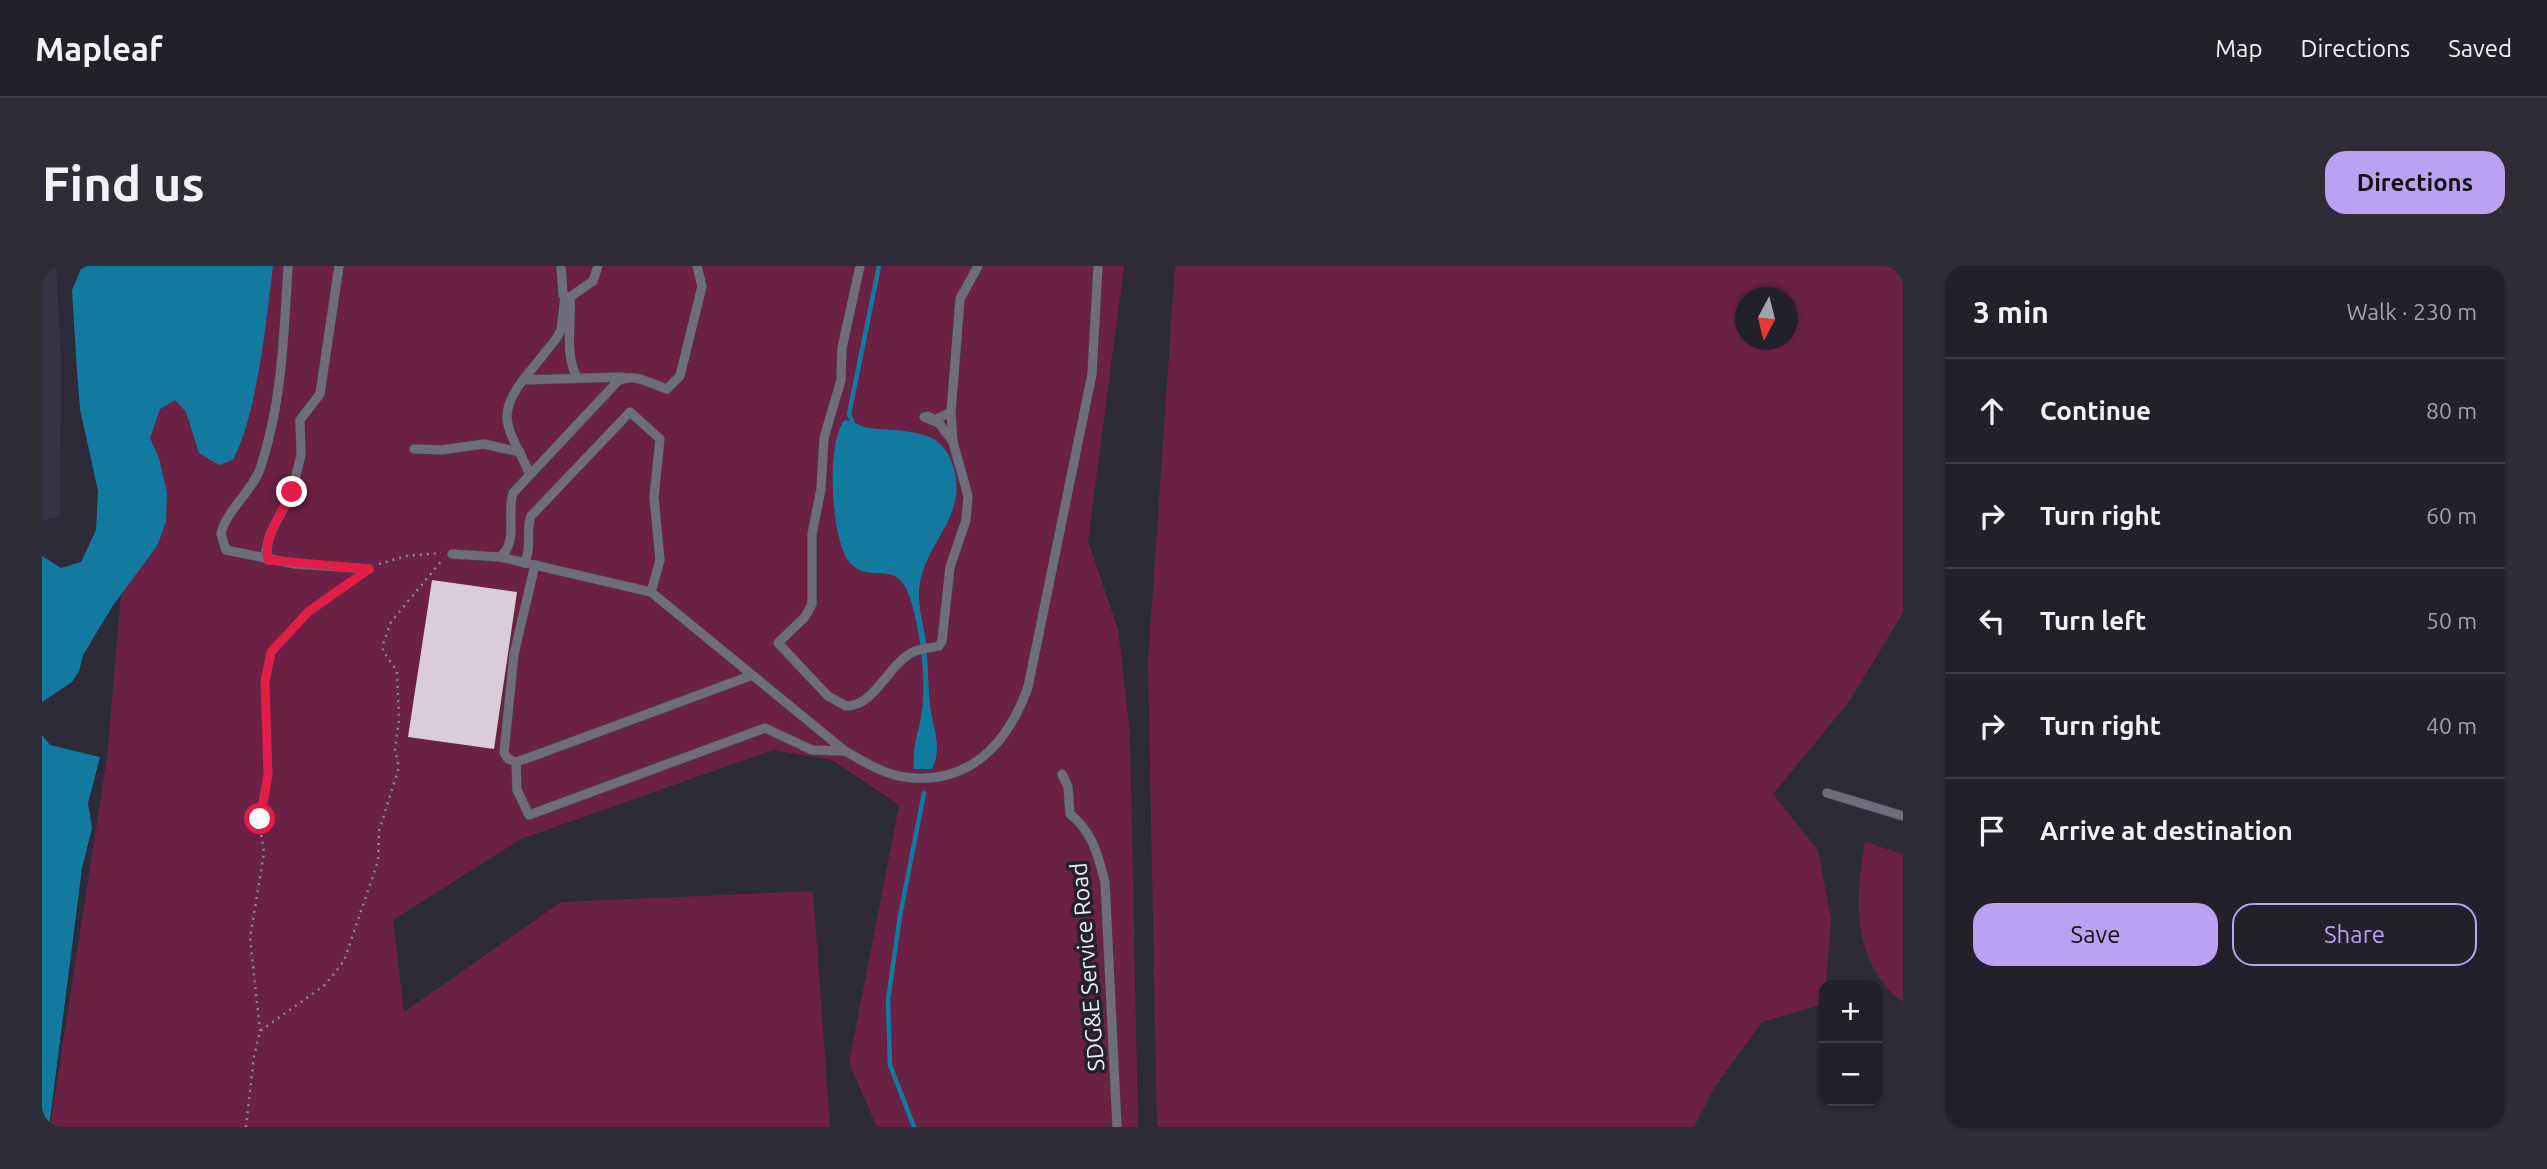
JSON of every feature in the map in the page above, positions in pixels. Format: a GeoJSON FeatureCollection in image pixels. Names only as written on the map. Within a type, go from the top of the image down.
{"type":"FeatureCollection","features":[{"type":"Feature","properties":{"kind":"lane"},"geometry":{"type":"LineString","coordinates":[[288,266],[282,366],[267,444],[259,472],[221,534],[226,550],[268,560],[369,569]]}},
{"type":"Feature","properties":{"kind":"lane"},"geometry":{"type":"LineString","coordinates":[[268,560],[266,551],[270,534],[292,492],[301,455],[300,420],[320,394],[339,266]]}},
{"type":"Feature","properties":{"kind":"lane"},"geometry":{"type":"LineString","coordinates":[[561,266],[568,297],[569,353],[571,366],[577,377]]}},
{"type":"Feature","properties":{"kind":"lane"},"geometry":{"type":"LineString","coordinates":[[530,474],[505,416],[507,404],[556,339],[561,330],[568,297],[593,281],[598,266]]}},
{"type":"Feature","properties":{"kind":"lane"},"geometry":{"type":"LineString","coordinates":[[523,380],[625,377],[647,380],[667,389],[680,376],[702,286],[697,266]]}},
{"type":"Feature","properties":{"kind":"lane"},"geometry":{"type":"LineString","coordinates":[[860,266],[842,348],[841,380],[824,438],[821,489],[812,534],[812,604],[805,617],[778,643],[828,696],[846,706],[863,703],[892,668],[918,650],[933,648],[942,641],[950,567],[968,510],[966,481],[953,442],[951,412],[960,299],[978,266]]}},
{"type":"Feature","properties":{"kind":"lane"},"geometry":{"type":"LineString","coordinates":[[452,554],[500,557],[651,592],[750,676],[845,751],[874,767],[903,777],[939,778],[984,757],[1003,738],[1017,718],[1028,687],[1088,397],[1098,309],[1098,266]]}},
{"type":"Feature","properties":{"kind":"lane"},"geometry":{"type":"LineString","coordinates":[[500,557],[508,550],[511,540],[508,508],[513,494],[625,377]]}},
{"type":"Feature","properties":{"kind":"lane"},"geometry":{"type":"LineString","coordinates":[[524,563],[530,551],[528,525],[531,516],[631,412],[660,439],[654,497],[660,560],[651,592]]}},
{"type":"Feature","properties":{"kind":"lane"},"geometry":{"type":"LineString","coordinates":[[951,412],[934,420],[953,442]]}},
{"type":"Feature","properties":{"kind":"lane"},"geometry":{"type":"LineString","coordinates":[[414,449],[440,450],[484,444],[520,452]]}},
{"type":"Feature","properties":{"kind":"lane"},"geometry":{"type":"LineString","coordinates":[[535,565],[514,654],[504,753],[508,759],[516,762],[750,676]]}},
{"type":"Feature","properties":{"kind":"lane"},"geometry":{"type":"LineString","coordinates":[[516,762],[517,790],[529,815],[765,729],[812,750],[845,751]]}},
{"type":"Feature","properties":{"kind":"lane","name":"SDG&E Service Road"},"geometry":{"type":"LineString","coordinates":[[1062,774],[1068,787],[1070,814],[1079,821],[1096,845],[1105,883],[1117,1127]]}},
{"type":"Feature","properties":{"kind":"lane"},"geometry":{"type":"LineString","coordinates":[[1827,793],[1903,816]]}},
{"type":"Feature","properties":{"kind":"path"},"geometry":{"type":"LineString","coordinates":[[246,1127],[254,1056],[260,1031],[250,938],[264,853],[260,804],[269,758],[265,670],[278,642],[308,612],[369,569],[406,556],[452,554]]}},
{"type":"Feature","properties":{"kind":"path"},"geometry":{"type":"LineString","coordinates":[[260,1031],[325,985],[344,961],[378,861],[379,831],[399,767],[395,750],[399,719],[397,671],[396,665],[383,651],[383,644],[391,622],[441,561],[452,554]]}},
{"type":"Feature","properties":{"kind":"shaded area"},"geometry":{"type":"Polygon","coordinates":[[[42,266],[56,266],[61,356],[60,517],[42,520],[42,266]]]}},
{"type":"Feature","properties":{"kind":"shaded area"},"geometry":{"type":"Polygon","coordinates":[[[91,266],[1124,266],[1088,541],[1118,629],[1130,734],[1138,1127],[877,1127],[849,1063],[899,805],[832,760],[773,750],[521,839],[393,920],[404,1012],[561,902],[813,891],[830,1127],[50,1127],[107,758],[121,594],[91,266]]]}},
{"type":"Feature","properties":{"kind":"shaded area"},"geometry":{"type":"Polygon","coordinates":[[[1175,266],[1903,266],[1903,613],[1848,703],[1773,794],[1818,850],[1831,920],[1826,980],[1819,980],[1819,1005],[1762,1022],[1714,1088],[1694,1127],[1157,1127],[1148,662],[1175,266]]]}},
{"type":"Feature","properties":{"kind":"shaded area"},"geometry":{"type":"Polygon","coordinates":[[[1865,842],[1903,854],[1903,1002],[1886,986],[1865,949],[1859,907],[1865,842]]]}},
{"type":"Feature","properties":{"kind":"water"},"geometry":{"type":"Polygon","coordinates":[[[87,266],[273,266],[255,392],[242,440],[233,460],[219,465],[199,453],[186,412],[175,400],[160,409],[150,438],[159,458],[167,493],[166,522],[157,546],[114,604],[83,655],[79,671],[72,682],[42,702],[42,556],[61,568],[81,562],[96,530],[98,491],[80,409],[72,290],[81,269],[87,266]]]}},
{"type":"Feature","properties":{"kind":"water"},"geometry":{"type":"Polygon","coordinates":[[[845,420],[866,427],[913,432],[933,439],[942,445],[948,454],[956,476],[952,513],[927,562],[921,580],[919,600],[926,642],[930,706],[937,745],[932,769],[914,769],[915,745],[922,711],[923,671],[912,604],[906,589],[893,575],[860,570],[851,564],[844,553],[839,536],[835,516],[833,470],[839,431],[845,420]]]}},
{"type":"Feature","properties":{"kind":"water"},"geometry":{"type":"Polygon","coordinates":[[[42,735],[50,745],[100,757],[88,803],[92,828],[82,868],[49,1127],[42,1127],[42,735]]]}},
{"type":"Feature","properties":{"kind":"building"},"geometry":{"type":"Polygon","coordinates":[[[432,580],[517,592],[494,749],[408,737],[432,580]]]}},
{"type":"Feature","properties":{"kind":"waterway"},"geometry":{"type":"LineString","coordinates":[[854,426],[849,414],[879,266]]}},
{"type":"Feature","properties":{"kind":"waterway"},"geometry":{"type":"LineString","coordinates":[[914,1127],[890,1065],[888,1000],[900,916],[924,793]]}},
{"type":"Feature","properties":{"kind":"route"},"geometry":{"type":"LineString","coordinates":[[260,819],[260,804],[268,775],[265,670],[271,652],[322,600],[369,569],[320,567],[268,560],[266,551],[270,534],[292,492]]}}]}
